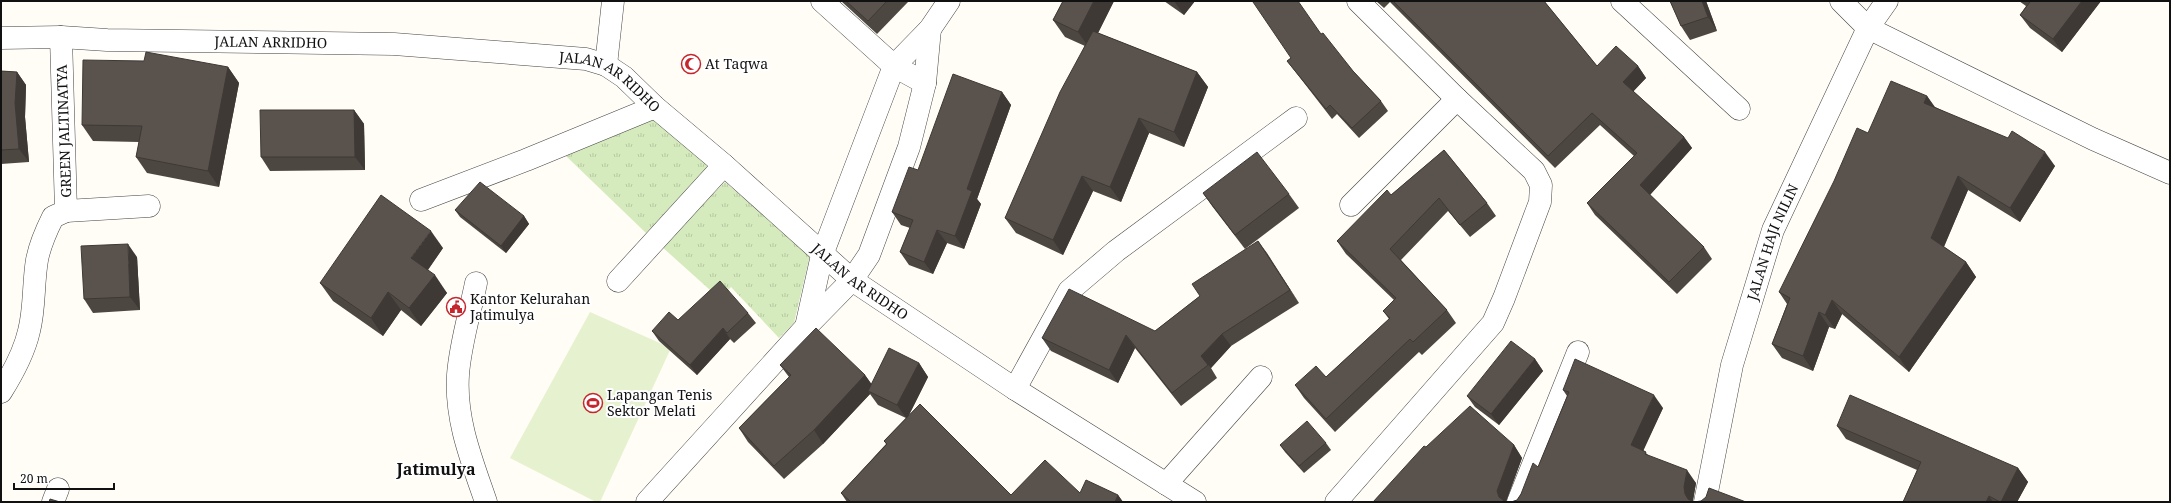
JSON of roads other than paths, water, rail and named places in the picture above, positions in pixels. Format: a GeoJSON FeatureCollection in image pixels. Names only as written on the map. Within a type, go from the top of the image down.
{"type":"FeatureCollection","features":[{"type":"Feature","properties":{"kind":"street"},"geometry":{"type":"LineString","coordinates":[[596,62],[613,1]]}},
{"type":"Feature","properties":{"kind":"street"},"geometry":{"type":"LineString","coordinates":[[822,1],[894,66],[926,83]]}},
{"type":"Feature","properties":{"kind":"street"},"geometry":{"type":"LineString","coordinates":[[806,327],[822,255],[894,66],[930,29],[949,1]]}},
{"type":"Feature","properties":{"kind":"street"},"geometry":{"type":"LineString","coordinates":[[1336,502],[1493,322],[1504,298],[1540,202],[1540,185],[1534,171],[1457,99],[1358,1]]}},
{"type":"Feature","properties":{"kind":"street"},"geometry":{"type":"LineString","coordinates":[[1622,1],[1739,109]]}},
{"type":"Feature","properties":{"kind":"street"},"geometry":{"type":"LineString","coordinates":[[1841,1],[1868,28],[2093,139],[2170,173]]}},
{"type":"Feature","properties":{"kind":"street","name":"JALAN HAJI NILIN"},"geometry":{"type":"LineString","coordinates":[[1705,502],[1732,365],[1773,230],[1868,28],[1888,1]]}},
{"type":"Feature","properties":{"kind":"street"},"geometry":{"type":"LineString","coordinates":[[647,502],[806,327],[852,280],[869,255],[909,147],[926,83],[930,29]]}},
{"type":"Feature","properties":{"kind":"street","name":"JALAN ARRIDHO"},"geometry":{"type":"LineString","coordinates":[[1,38],[61,37],[107,40],[394,44],[540,55]]}},
{"type":"Feature","properties":{"kind":"street","name":"GREEN JALTINATYA"},"geometry":{"type":"LineString","coordinates":[[59,214],[61,37]]}},
{"type":"Feature","properties":{"kind":"street","name":"JALAN AR RIDHO"},"geometry":{"type":"LineString","coordinates":[[540,55],[596,62],[624,77],[655,107],[724,165],[822,255],[852,280],[1015,389],[1195,502]]}},
{"type":"Feature","properties":{"kind":"street"},"geometry":{"type":"LineString","coordinates":[[1351,205],[1457,99]]}},
{"type":"Feature","properties":{"kind":"street"},"geometry":{"type":"LineString","coordinates":[[421,200],[526,160],[655,107]]}},
{"type":"Feature","properties":{"kind":"street"},"geometry":{"type":"LineString","coordinates":[[1015,389],[1069,291],[1116,251],[1296,118]]}},
{"type":"Feature","properties":{"kind":"street"},"geometry":{"type":"LineString","coordinates":[[618,281],[724,165]]}},
{"type":"Feature","properties":{"kind":"street"},"geometry":{"type":"LineString","coordinates":[[1,392],[18,363],[26,344],[30,329],[37,260],[41,242],[59,214],[149,206]]}},
{"type":"Feature","properties":{"kind":"street"},"geometry":{"type":"LineString","coordinates":[[476,283],[458,375],[458,403],[464,439],[486,502]]}},
{"type":"Feature","properties":{"kind":"street"},"geometry":{"type":"LineString","coordinates":[[1518,502],[1578,352]]}},
{"type":"Feature","properties":{"kind":"street"},"geometry":{"type":"LineString","coordinates":[[1166,484],[1261,377]]}},
{"type":"Feature","properties":{"kind":"place","name":"At Taqwa"},"geometry":{"type":"Point","coordinates":[691,64]}},
{"type":"Feature","properties":{"kind":"place","name":"Kantor Kelurahan Jatimulya"},"geometry":{"type":"Point","coordinates":[456,307]}},
{"type":"Feature","properties":{"kind":"place","name":"Lapangan Tenis Sektor Melati"},"geometry":{"type":"Point","coordinates":[593,403]}},
{"type":"Feature","properties":{"kind":"district","name":"Jatimulya"},"geometry":{"type":"Point","coordinates":[436,469]}}]}
